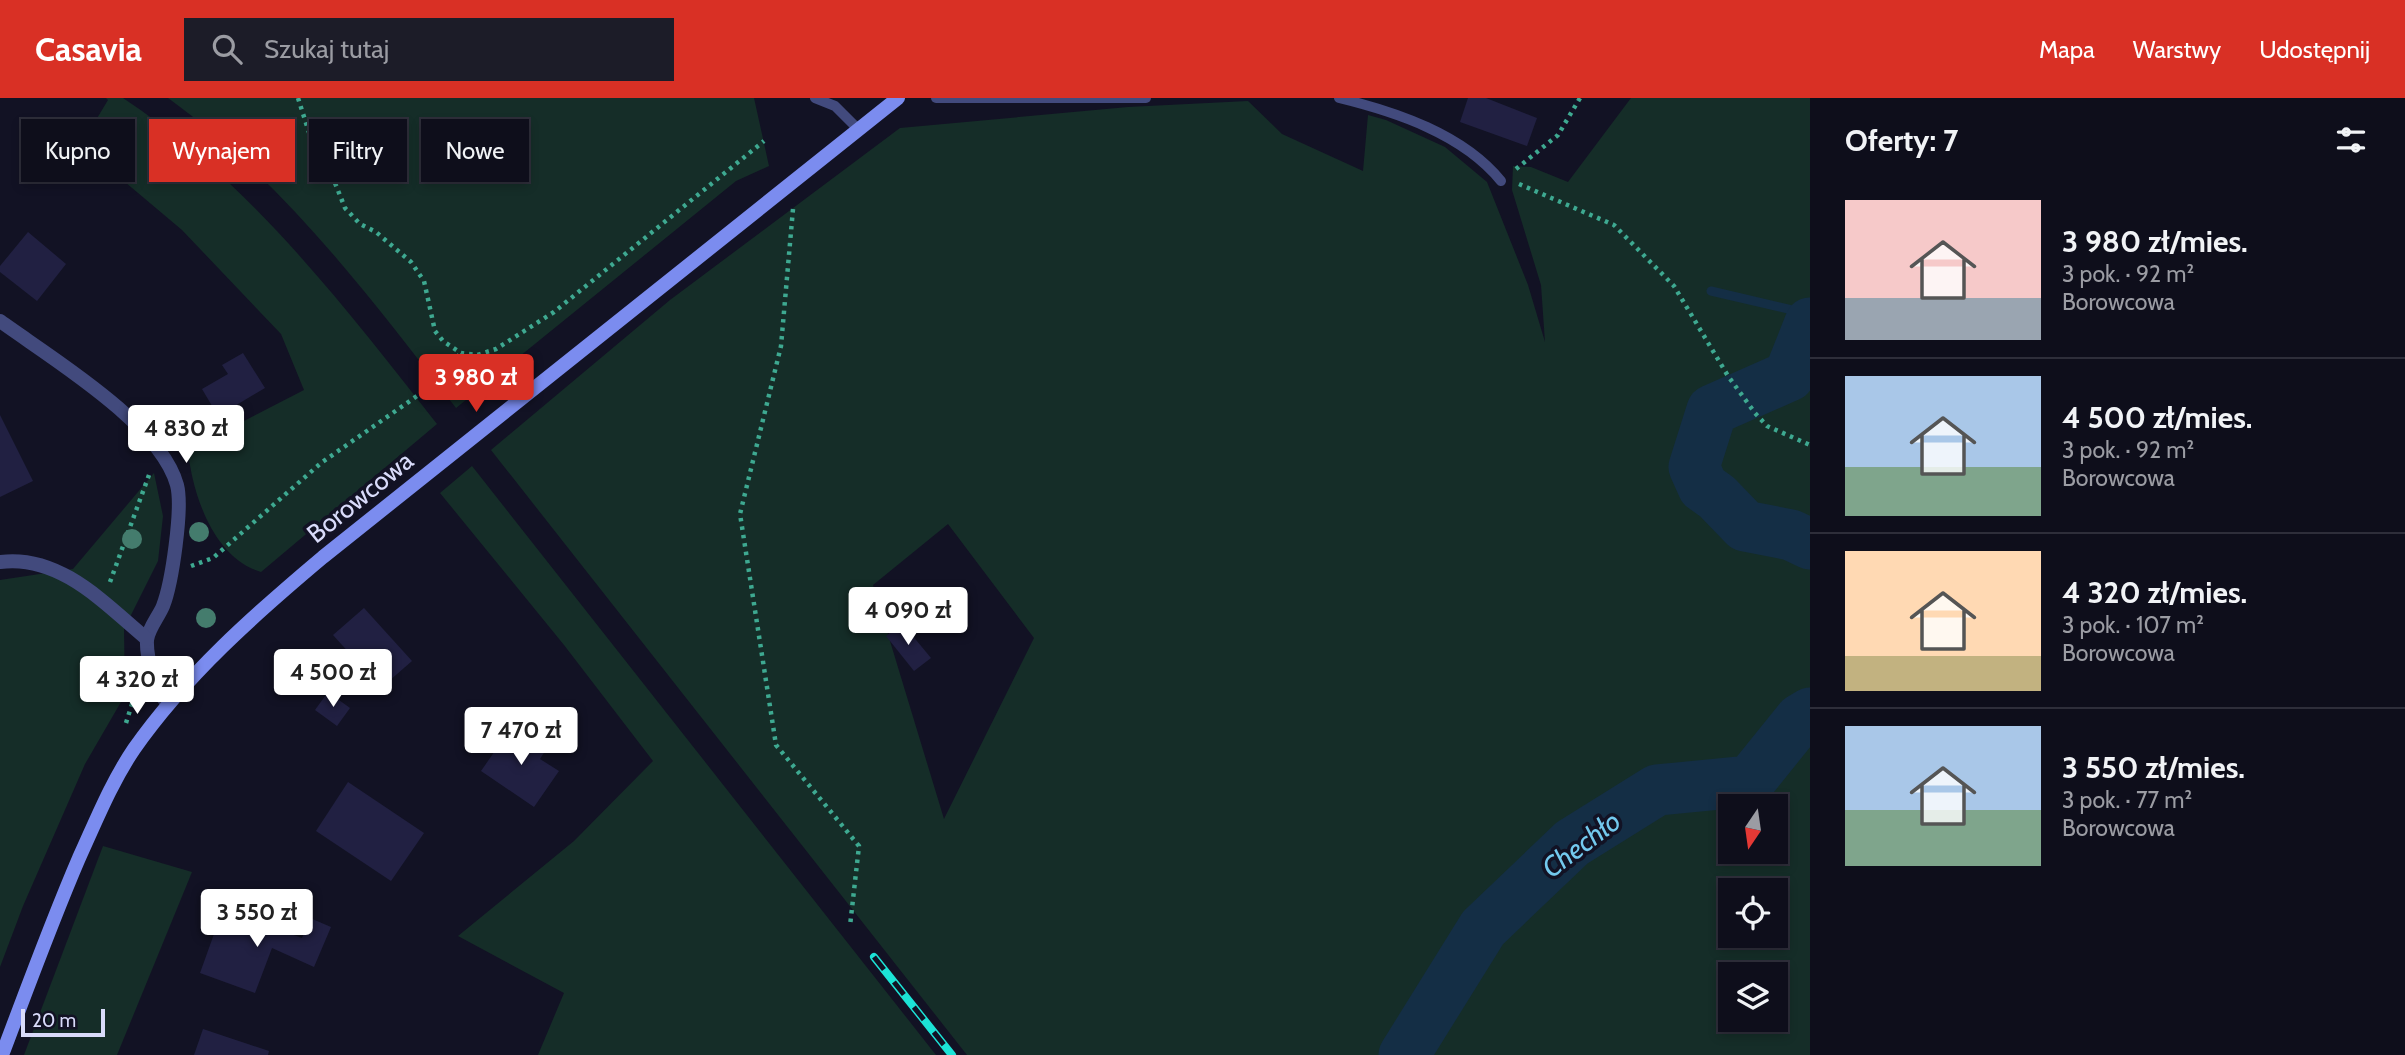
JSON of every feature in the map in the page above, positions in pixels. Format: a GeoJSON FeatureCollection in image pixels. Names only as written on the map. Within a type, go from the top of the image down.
{"type":"FeatureCollection","features":[{"type":"Feature","properties":{"kind":"street","name":"Borowcowa"},"geometry":{"type":"LineString","coordinates":[[2,1055],[64,894],[94,825],[120,772],[168,704],[256,614],[898,98]]}},
{"type":"Feature","properties":{"kind":"street"},"geometry":{"type":"LineString","coordinates":[[0,321],[122,411],[143,430],[159,451],[177,486],[172,572],[163,606],[147,639],[158,692],[168,704]]}},
{"type":"Feature","properties":{"kind":"street"},"geometry":{"type":"LineString","coordinates":[[0,562],[49,567],[85,586],[147,639]]}},
{"type":"Feature","properties":{"kind":"lane"},"geometry":{"type":"LineString","coordinates":[[815,98],[835,106],[859,130]]}},
{"type":"Feature","properties":{"kind":"lane"},"geometry":{"type":"LineString","coordinates":[[936,98],[1146,98]]}},
{"type":"Feature","properties":{"kind":"lane"},"geometry":{"type":"LineString","coordinates":[[1339,98],[1392,111],[1452,141],[1493,171],[1501,181]]}},
{"type":"Feature","properties":{"kind":"path"},"geometry":{"type":"LineString","coordinates":[[298,98],[313,145],[331,173],[345,208],[360,224],[376,232],[411,262],[424,281],[435,331],[443,341],[461,353],[477,355],[496,349],[533,326],[686,207],[726,170],[750,155],[764,141]]}},
{"type":"Feature","properties":{"kind":"path"},"geometry":{"type":"LineString","coordinates":[[1501,181],[1558,135],[1580,98]]}},
{"type":"Feature","properties":{"kind":"path"},"geometry":{"type":"LineString","coordinates":[[1501,181],[1511,180],[1614,225],[1674,286],[1728,376],[1755,413],[1767,426],[1810,445]]}},
{"type":"Feature","properties":{"kind":"path"},"geometry":{"type":"LineString","coordinates":[[795,181],[781,346],[740,514],[776,745],[859,846],[850,926]]}},
{"type":"Feature","properties":{"kind":"path"},"geometry":{"type":"LineString","coordinates":[[172,572],[213,558],[321,463],[427,389],[461,353]]}},
{"type":"Feature","properties":{"kind":"path"},"geometry":{"type":"LineString","coordinates":[[109,608],[116,594],[107,590],[136,504],[159,451]]}},
{"type":"Feature","properties":{"kind":"green space"},"geometry":{"type":"Polygon","coordinates":[[[106,98],[123,98],[152,119],[149,119],[149,182],[228,182],[293,248],[367,335],[437,424],[261,572],[244,565],[218,539],[200,504],[188,450],[304,390],[281,334],[182,230],[125,182],[135,182],[135,119],[97,119],[108,100],[106,98]]]}},
{"type":"Feature","properties":{"kind":"green space"},"geometry":{"type":"Polygon","coordinates":[[[168,98],[754,98],[769,166],[736,181],[456,408],[357,283],[266,182],[295,182],[295,119],[195,119],[168,98]]]}},
{"type":"Feature","properties":{"kind":"green space"},"geometry":{"type":"Polygon","coordinates":[[[1631,98],[1810,98],[1810,1055],[967,1055],[491,450],[670,300],[900,128],[1128,107],[1248,101],[1282,134],[1363,171],[1368,115],[1386,120],[1445,147],[1487,182],[1528,285],[1545,342],[1541,285],[1512,190],[1513,166],[1531,167],[1568,182],[1631,98]],[[948,524],[873,585],[944,819],[1034,638],[948,524]]]}},
{"type":"Feature","properties":{"kind":"green space"},"geometry":{"type":"Polygon","coordinates":[[[472,466],[936,1055],[538,1055],[564,993],[458,936],[574,841],[653,761],[564,645],[440,493],[472,466]]]}},
{"type":"Feature","properties":{"kind":"green space"},"geometry":{"type":"Polygon","coordinates":[[[154,473],[163,516],[158,561],[124,629],[125,695],[85,764],[23,906],[0,967],[0,580],[73,569],[154,473]]]}},
{"type":"Feature","properties":{"kind":"green space"},"geometry":{"type":"Polygon","coordinates":[[[103,846],[192,872],[117,1055],[24,1055],[103,846]]]}},
{"type":"Feature","properties":{"kind":"building"},"geometry":{"type":"Polygon","coordinates":[[[1468,98],[1486,98],[1537,118],[1527,146],[1460,122],[1468,98]]]}},
{"type":"Feature","properties":{"kind":"building"},"geometry":{"type":"Polygon","coordinates":[[[28,232],[66,264],[37,301],[0,272],[0,266],[28,232]]]}},
{"type":"Feature","properties":{"kind":"building"},"geometry":{"type":"Polygon","coordinates":[[[243,353],[265,388],[218,416],[202,389],[228,374],[222,365],[243,353]]]}},
{"type":"Feature","properties":{"kind":"building"},"geometry":{"type":"Polygon","coordinates":[[[0,415],[33,481],[0,497],[0,415]]]}},
{"type":"Feature","properties":{"kind":"building"},"geometry":{"type":"Polygon","coordinates":[[[364,608],[412,661],[381,688],[333,635],[364,608]]]}},
{"type":"Feature","properties":{"kind":"building"},"geometry":{"type":"Polygon","coordinates":[[[902,623],[931,658],[914,671],[886,636],[902,623]]]}},
{"type":"Feature","properties":{"kind":"building"},"geometry":{"type":"Polygon","coordinates":[[[328,692],[350,708],[337,726],[315,710],[328,692]]]}},
{"type":"Feature","properties":{"kind":"building"},"geometry":{"type":"Polygon","coordinates":[[[513,725],[547,748],[540,759],[559,771],[534,807],[481,771],[513,725]]]}},
{"type":"Feature","properties":{"kind":"building"},"geometry":{"type":"Polygon","coordinates":[[[348,782],[424,833],[391,881],[316,831],[348,782]]]}},
{"type":"Feature","properties":{"kind":"building"},"geometry":{"type":"Polygon","coordinates":[[[223,909],[302,938],[310,918],[331,927],[314,967],[272,948],[255,993],[200,973],[223,909]]]}},
{"type":"Feature","properties":{"kind":"building"},"geometry":{"type":"Polygon","coordinates":[[[203,1029],[269,1051],[268,1055],[194,1055],[203,1029]]]}},
{"type":"Feature","properties":{"kind":"waterway"},"geometry":{"type":"LineString","coordinates":[[1711,291],[1810,314]]}},
{"type":"Feature","properties":{"kind":"waterway","name":"Chechło"},"geometry":{"type":"LineString","coordinates":[[1810,323],[1789,376],[1712,410],[1694,467],[1703,487],[1717,497],[1745,526],[1791,535],[1810,544]]}},
{"type":"Feature","properties":{"kind":"waterway","name":"Chechło"},"geometry":{"type":"LineString","coordinates":[[1404,1055],[1483,928],[1572,843],[1657,790],[1750,781],[1800,719],[1810,713]]}},
{"type":"Feature","properties":{"kind":"railway"},"geometry":{"type":"LineString","coordinates":[[874,957],[952,1055]]}}]}
